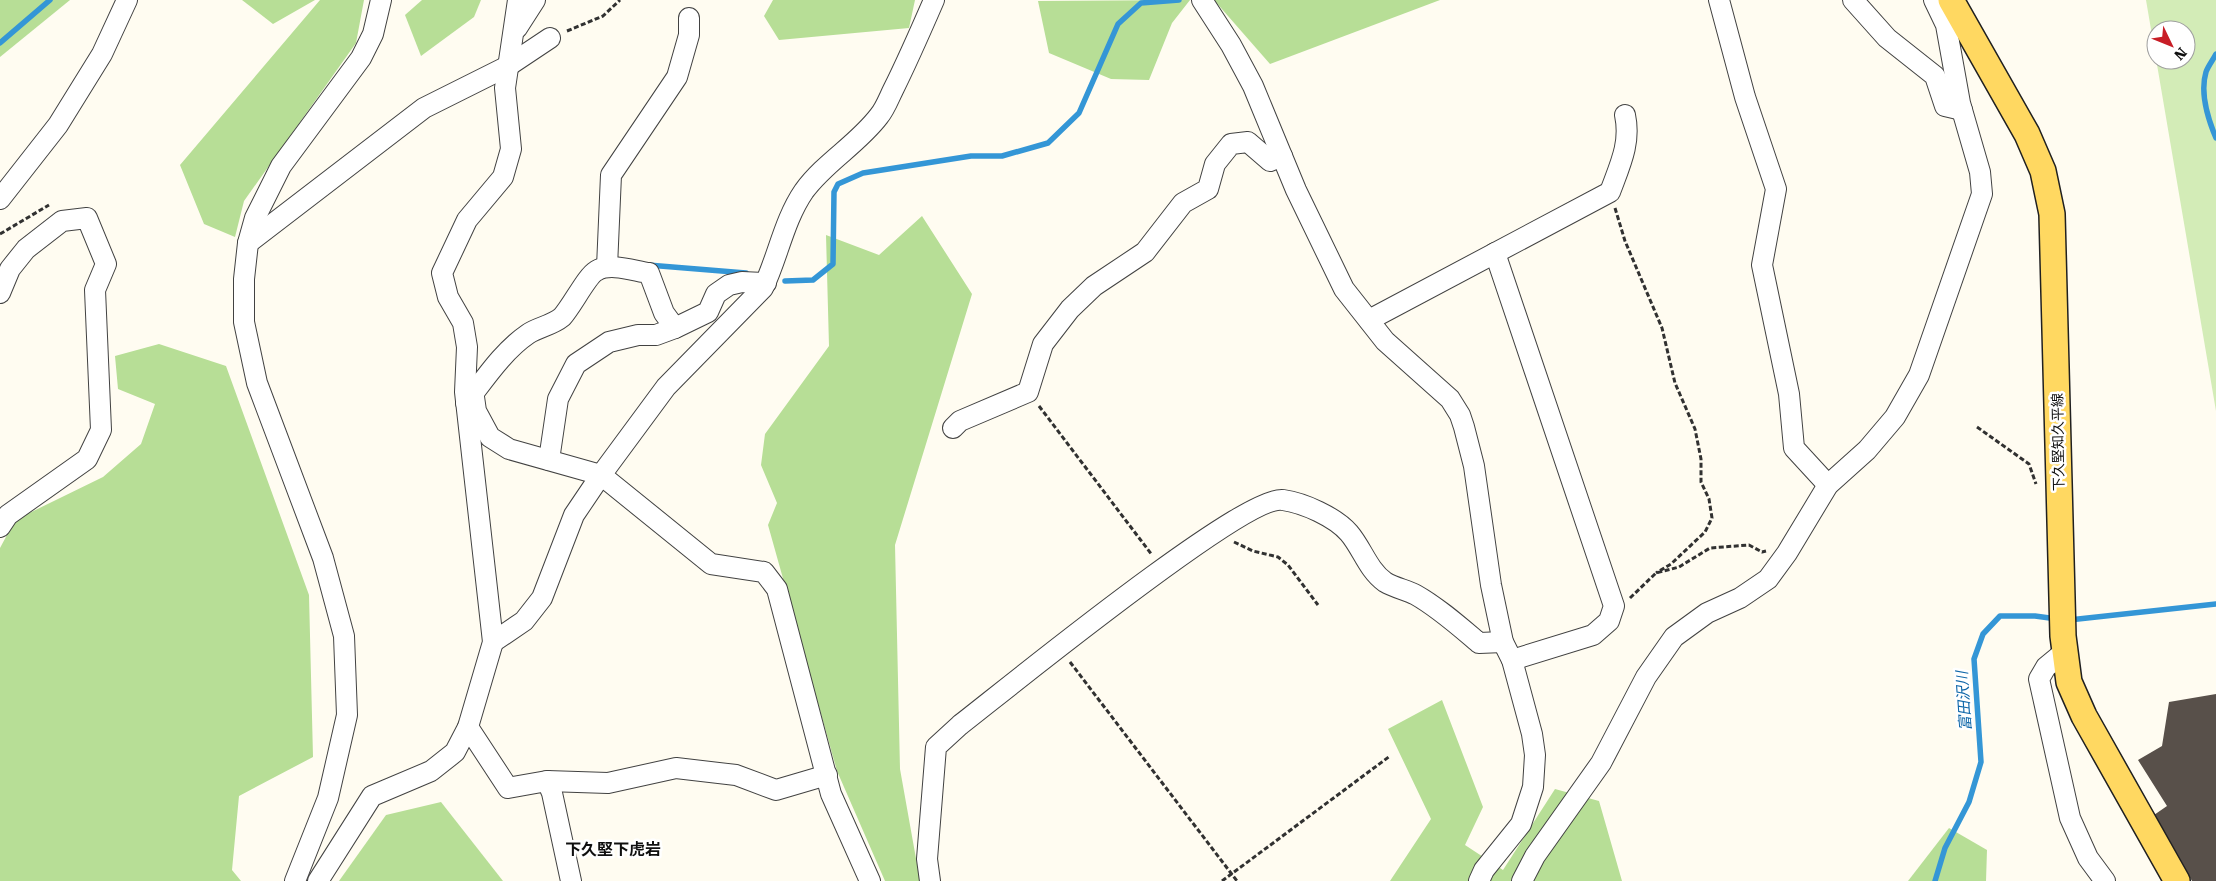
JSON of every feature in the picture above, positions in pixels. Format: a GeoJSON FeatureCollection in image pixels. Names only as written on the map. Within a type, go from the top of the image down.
{"type":"FeatureCollection","features":[{"type":"Feature","properties":{"kind":"main road","name":"下久堅知久平線"},"geometry":{"type":"LineString","coordinates":[[1951,0],[2028,134],[2043,170],[2052,214],[2063,645],[2069,682],[2084,716],[2177,881]]}},
{"type":"Feature","properties":{"kind":"street"},"geometry":{"type":"LineString","coordinates":[[0,199],[58,125],[102,54],[127,0]]}},
{"type":"Feature","properties":{"kind":"street"},"geometry":{"type":"LineString","coordinates":[[295,881],[328,798],[347,716],[344,636],[323,558],[257,383],[244,322],[244,279],[248,244],[255,218],[281,166],[361,58],[373,34],[380,0]]}},
{"type":"Feature","properties":{"kind":"street"},"geometry":{"type":"LineString","coordinates":[[318,881],[372,796],[431,771],[455,752],[468,727],[493,642],[467,347],[463,323],[448,297],[442,274],[467,220],[503,177],[511,149],[505,88],[518,0]]}},
{"type":"Feature","properties":{"kind":"street"},"geometry":{"type":"LineString","coordinates":[[512,36],[535,0]]}},
{"type":"Feature","properties":{"kind":"street"},"geometry":{"type":"LineString","coordinates":[[493,642],[524,621],[542,598],[574,516],[601,475],[666,387],[763,288],[773,269],[791,214],[803,192],[825,166],[853,144],[880,116],[907,64],[934,0]]}},
{"type":"Feature","properties":{"kind":"street"},"geometry":{"type":"LineString","coordinates":[[1202,0],[1231,45],[1253,86],[1282,156],[1344,289],[1385,341],[1450,399],[1460,414],[1474,466],[1492,585],[1503,642],[1512,660],[1532,734],[1535,755],[1533,787],[1521,824],[1484,870],[1479,881]]}},
{"type":"Feature","properties":{"kind":"street"},"geometry":{"type":"LineString","coordinates":[[1719,0],[1745,97],[1776,188],[1762,265],[1789,394],[1794,448],[1828,485]]}},
{"type":"Feature","properties":{"kind":"street"},"geometry":{"type":"LineString","coordinates":[[1853,0],[1887,38],[1935,76],[1945,106],[1962,110]]}},
{"type":"Feature","properties":{"kind":"street"},"geometry":{"type":"LineString","coordinates":[[1522,881],[1535,856],[1601,763],[1646,678],[1674,637],[1707,612],[1740,598],[1768,579],[1787,553],[1828,485],[1867,450],[1895,418],[1920,375],[1982,194],[1980,172],[1962,110],[1946,25],[1934,0]]}},
{"type":"Feature","properties":{"kind":"street"},"geometry":{"type":"LineString","coordinates":[[607,267],[611,175],[677,77],[689,35],[689,18]]}},
{"type":"Feature","properties":{"kind":"street"},"geometry":{"type":"LineString","coordinates":[[248,244],[424,108],[508,66],[550,38]]}},
{"type":"Feature","properties":{"kind":"street"},"geometry":{"type":"LineString","coordinates":[[1369,320],[1610,192],[1624,157],[1629,132],[1625,115]]}},
{"type":"Feature","properties":{"kind":"street"},"geometry":{"type":"LineString","coordinates":[[953,428],[960,421],[1028,392],[1043,344],[1070,309],[1094,286],[1145,252],[1183,203],[1208,189],[1215,164],[1231,144],[1248,142],[1270,162],[1282,156]]}},
{"type":"Feature","properties":{"kind":"street"},"geometry":{"type":"LineString","coordinates":[[0,293],[10,269],[26,250],[62,221],[87,218],[106,264],[95,290],[101,430],[87,459],[8,514],[0,527]]}},
{"type":"Feature","properties":{"kind":"street"},"geometry":{"type":"LineString","coordinates":[[1495,253],[1614,606],[1610,621],[1593,635],[1512,660]]}},
{"type":"Feature","properties":{"kind":"street"},"geometry":{"type":"LineString","coordinates":[[470,398],[505,355],[529,333],[542,329],[560,318],[574,303],[595,271],[607,267],[649,273],[664,313],[675,328]]}},
{"type":"Feature","properties":{"kind":"street"},"geometry":{"type":"LineString","coordinates":[[549,460],[558,399],[576,364],[609,342],[638,335],[656,335],[708,312],[716,294],[729,285],[742,282],[766,283]]}},
{"type":"Feature","properties":{"kind":"street"},"geometry":{"type":"LineString","coordinates":[[470,398],[490,437],[509,449],[601,475],[711,564],[764,572],[777,589],[832,794],[870,881]]}},
{"type":"Feature","properties":{"kind":"street"},"geometry":{"type":"LineString","coordinates":[[930,881],[927,859],[936,747],[960,725],[1163,569],[1253,508],[1280,499],[1297,503],[1331,519],[1349,533],[1370,566],[1385,581],[1417,595],[1479,644],[1503,642]]}},
{"type":"Feature","properties":{"kind":"street"},"geometry":{"type":"LineString","coordinates":[[2063,645],[2039,679],[2070,818],[2088,858],[2105,881]]}},
{"type":"Feature","properties":{"kind":"street"},"geometry":{"type":"LineString","coordinates":[[468,727],[508,788],[547,781],[608,783],[676,768],[736,775],[776,790],[827,775]]}},
{"type":"Feature","properties":{"kind":"street"},"geometry":{"type":"LineString","coordinates":[[547,781],[552,793],[571,881]]}},
{"type":"Feature","properties":{"kind":"path"},"geometry":{"type":"LineString","coordinates":[[550,38],[603,16],[620,0]]}},
{"type":"Feature","properties":{"kind":"path"},"geometry":{"type":"LineString","coordinates":[[1610,192],[1625,241],[1662,328],[1675,383],[1695,429],[1700,459],[1701,482],[1708,499],[1712,518],[1705,532],[1671,564],[1656,573],[1611,616]]}},
{"type":"Feature","properties":{"kind":"path"},"geometry":{"type":"LineString","coordinates":[[1028,392],[1163,569]]}},
{"type":"Feature","properties":{"kind":"path"},"geometry":{"type":"LineString","coordinates":[[1977,427],[2029,464],[2035,477],[2036,486]]}},
{"type":"Feature","properties":{"kind":"path"},"geometry":{"type":"LineString","coordinates":[[1217,531],[1233,542],[1253,551],[1278,557],[1288,565],[1318,605]]}},
{"type":"Feature","properties":{"kind":"path"},"geometry":{"type":"LineString","coordinates":[[1656,573],[1679,567],[1710,548],[1749,546],[1762,552],[1769,551]]}},
{"type":"Feature","properties":{"kind":"path"},"geometry":{"type":"LineString","coordinates":[[1059,648],[1237,881]]}},
{"type":"Feature","properties":{"kind":"path"},"geometry":{"type":"LineString","coordinates":[[1222,881],[1390,756]]}},
{"type":"Feature","properties":{"kind":"green space"},"geometry":{"type":"Polygon","coordinates":[[[0,0],[70,0],[0,57],[0,0]]]}},
{"type":"Feature","properties":{"kind":"green space"},"geometry":{"type":"Polygon","coordinates":[[[242,0],[315,0],[273,24],[242,0]]]}},
{"type":"Feature","properties":{"kind":"green space"},"geometry":{"type":"Polygon","coordinates":[[[320,0],[364,0],[356,43],[244,201],[235,237],[204,224],[180,165],[320,0]]]}},
{"type":"Feature","properties":{"kind":"green space"},"geometry":{"type":"Polygon","coordinates":[[[422,0],[481,0],[474,17],[421,56],[405,15],[422,0]]]}},
{"type":"Feature","properties":{"kind":"green space"},"geometry":{"type":"Polygon","coordinates":[[[773,0],[915,0],[909,28],[779,40],[764,16],[773,0]]]}},
{"type":"Feature","properties":{"kind":"green space"},"geometry":{"type":"Polygon","coordinates":[[[1190,0],[1172,23],[1149,80],[1111,79],[1049,53],[1038,1],[1190,0]]]}},
{"type":"Feature","properties":{"kind":"green space"},"geometry":{"type":"Polygon","coordinates":[[[1214,0],[1440,0],[1270,64],[1214,0]]]}},
{"type":"Feature","properties":{"kind":"green space"},"geometry":{"type":"Polygon","coordinates":[[[2146,0],[2216,0],[2216,411],[2158,70],[2196,70],[2196,20],[2149,20],[2146,0]]]}},
{"type":"Feature","properties":{"kind":"green space"},"geometry":{"type":"Polygon","coordinates":[[[922,216],[972,294],[895,545],[900,769],[920,881],[885,881],[837,771],[768,525],[777,503],[761,465],[765,434],[829,346],[826,235],[879,255],[922,216]]]}},
{"type":"Feature","properties":{"kind":"green space"},"geometry":{"type":"Polygon","coordinates":[[[159,344],[226,366],[309,595],[313,757],[239,796],[232,870],[241,881],[0,881],[0,548],[15,520],[103,477],[141,444],[155,404],[118,389],[115,356],[159,344]]]}},
{"type":"Feature","properties":{"kind":"green space"},"geometry":{"type":"Polygon","coordinates":[[[1442,700],[1483,807],[1465,845],[1503,870],[1555,789],[1599,801],[1622,881],[1390,881],[1431,819],[1388,729],[1442,700]]]}},
{"type":"Feature","properties":{"kind":"green space"},"geometry":{"type":"Polygon","coordinates":[[[441,802],[503,881],[339,881],[386,815],[441,802]]]}},
{"type":"Feature","properties":{"kind":"green space"},"geometry":{"type":"Polygon","coordinates":[[[1949,828],[1987,850],[1986,881],[1908,881],[1949,828]]]}},
{"type":"Feature","properties":{"kind":"building"},"geometry":{"type":"Polygon","coordinates":[[[2216,694],[2216,881],[2192,881],[2154,815],[2167,806],[2138,760],[2162,746],[2169,702],[2216,694]]]}},
{"type":"Feature","properties":{"kind":"waterway"},"geometry":{"type":"LineString","coordinates":[[0,43],[50,0]]}},
{"type":"Feature","properties":{"kind":"waterway"},"geometry":{"type":"LineString","coordinates":[[785,281],[813,280],[833,264],[834,192],[838,184],[863,173],[971,156],[1002,156],[1048,143],[1079,113],[1118,24],[1141,3],[1179,0]]}},
{"type":"Feature","properties":{"kind":"waterway","name":"富田沢川"},"geometry":{"type":"LineString","coordinates":[[2216,54],[2206,72],[2204,80],[2204,97],[2216,138]]}},
{"type":"Feature","properties":{"kind":"waterway"},"geometry":{"type":"LineString","coordinates":[[648,265],[746,273]]}},
{"type":"Feature","properties":{"kind":"waterway","name":"富田沢川"},"geometry":{"type":"LineString","coordinates":[[2069,620],[2216,604]]}},
{"type":"Feature","properties":{"kind":"waterway","name":"富田沢川"},"geometry":{"type":"LineString","coordinates":[[1935,881],[1945,848],[1969,802],[1981,762],[1974,659],[1983,634],[2000,616],[2035,616],[2057,619]]}},
{"type":"Feature","properties":{"kind":"district","name":"下久堅下虎岩"},"geometry":{"type":"Point","coordinates":[613,849]}}]}
